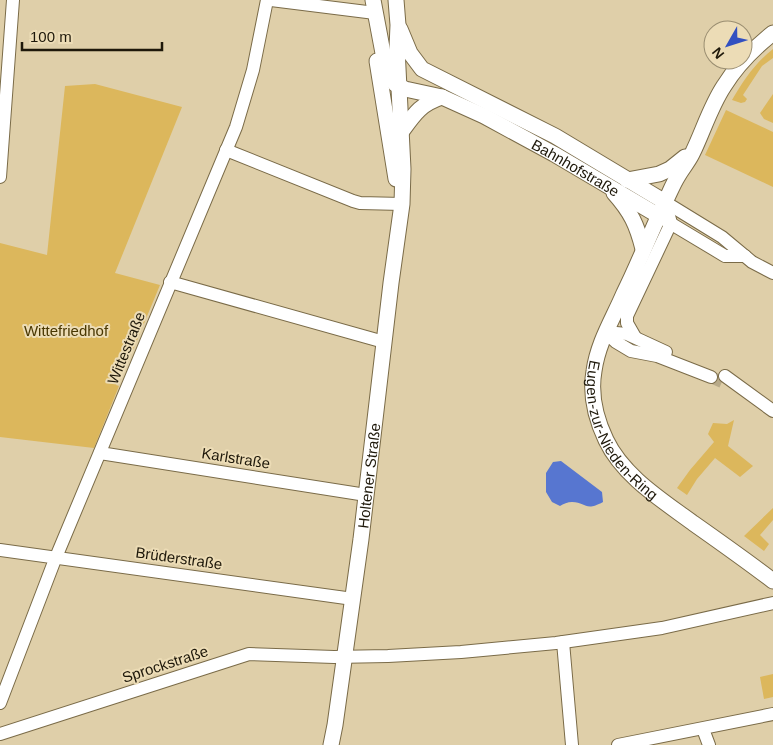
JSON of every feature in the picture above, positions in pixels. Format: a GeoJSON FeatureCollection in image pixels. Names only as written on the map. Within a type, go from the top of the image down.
{"type":"FeatureCollection","features":[{"type":"Feature","properties":{"kind":"main road","name":"Holtener Straße"},"geometry":{"type":"LineString","coordinates":[[331,745],[353,599],[402,204],[402,131],[398,83],[396,0]]}},
{"type":"Feature","properties":{"kind":"main road","name":"Holtener Straße"},"geometry":{"type":"LineString","coordinates":[[374,7],[386,68],[398,83]]}},
{"type":"Feature","properties":{"kind":"main road","name":"Bahnhofstraße"},"geometry":{"type":"LineString","coordinates":[[398,25],[410,53],[422,69],[555,136],[627,180],[665,214]]}},
{"type":"Feature","properties":{"kind":"main road","name":"Holtener Straße"},"geometry":{"type":"LineString","coordinates":[[378,33],[377,61],[395,174],[402,204]]}},
{"type":"Feature","properties":{"kind":"main road","name":"Eugen-zur-Nieden-Ring"},"geometry":{"type":"LineString","coordinates":[[773,33],[751,52],[725,84],[703,126],[692,154],[678,176],[665,214],[643,249],[630,282],[605,332],[598,350],[593,390],[596,414],[610,448],[628,471],[653,492],[773,581]]}},
{"type":"Feature","properties":{"kind":"main road"},"geometry":{"type":"LineString","coordinates":[[383,100],[398,83],[417,74],[422,69]]}},
{"type":"Feature","properties":{"kind":"main road","name":"Bahnhofstraße"},"geometry":{"type":"LineString","coordinates":[[398,83],[442,97],[554,154],[608,187],[665,214]]}},
{"type":"Feature","properties":{"kind":"main road"},"geometry":{"type":"LineString","coordinates":[[402,131],[417,110],[430,101],[442,97]]}},
{"type":"Feature","properties":{"kind":"main road"},"geometry":{"type":"LineString","coordinates":[[627,180],[659,174],[692,154]]}},
{"type":"Feature","properties":{"kind":"main road"},"geometry":{"type":"LineString","coordinates":[[608,187],[632,215],[638,228],[643,249]]}},
{"type":"Feature","properties":{"kind":"street"},"geometry":{"type":"LineString","coordinates":[[0,177],[13,0]]}},
{"type":"Feature","properties":{"kind":"street","name":"Wittestraße"},"geometry":{"type":"LineString","coordinates":[[0,703],[57,557],[226,150],[253,70],[267,0]]}},
{"type":"Feature","properties":{"kind":"street"},"geometry":{"type":"LineString","coordinates":[[271,0],[374,7]]}},
{"type":"Feature","properties":{"kind":"street"},"geometry":{"type":"LineString","coordinates":[[226,150],[353,201],[360,203],[402,204]]}},
{"type":"Feature","properties":{"kind":"street","name":"Bahnhofstraße"},"geometry":{"type":"LineString","coordinates":[[665,214],[725,256],[745,256]]}},
{"type":"Feature","properties":{"kind":"street","name":"Bahnhofstraße"},"geometry":{"type":"LineString","coordinates":[[665,214],[722,237],[745,256],[773,273]]}},
{"type":"Feature","properties":{"kind":"street","name":"Eugen-zur-Nieden-Ring"},"geometry":{"type":"LineString","coordinates":[[632,333],[627,323],[627,316],[665,214]]}},
{"type":"Feature","properties":{"kind":"street"},"geometry":{"type":"LineString","coordinates":[[170,282],[384,342]]}},
{"type":"Feature","properties":{"kind":"street"},"geometry":{"type":"LineString","coordinates":[[605,332],[632,333],[718,376],[773,411]]}},
{"type":"Feature","properties":{"kind":"street"},"geometry":{"type":"LineString","coordinates":[[605,332],[616,342],[631,351],[657,356],[718,376]]}},
{"type":"Feature","properties":{"kind":"street","name":"Karlstraße"},"geometry":{"type":"LineString","coordinates":[[100,452],[366,495]]}},
{"type":"Feature","properties":{"kind":"street","name":"Brüderstraße"},"geometry":{"type":"LineString","coordinates":[[0,550],[353,599]]}},
{"type":"Feature","properties":{"kind":"street","name":"Sprockstraße"},"geometry":{"type":"LineString","coordinates":[[0,734],[249,654],[334,657],[416,655],[563,642],[662,628],[773,603]]}},
{"type":"Feature","properties":{"kind":"street"},"geometry":{"type":"LineString","coordinates":[[563,642],[572,745]]}},
{"type":"Feature","properties":{"kind":"street"},"geometry":{"type":"LineString","coordinates":[[618,745],[773,714]]}},
{"type":"Feature","properties":{"kind":"street"},"geometry":{"type":"LineString","coordinates":[[703,729],[709,745]]}},
{"type":"Feature","properties":{"kind":"green space"},"geometry":{"type":"Polygon","coordinates":[[[773,49],[773,58],[762,66],[743,95],[747,99],[745,102],[741,103],[732,100],[750,73],[773,49]]]}},
{"type":"Feature","properties":{"kind":"green space","name":"Wittefriedhof"},"geometry":{"type":"Polygon","coordinates":[[[95,84],[182,107],[115,273],[160,285],[116,385],[119,386],[94,448],[0,437],[0,243],[47,255],[65,86],[95,84]]]}},
{"type":"Feature","properties":{"kind":"green space"},"geometry":{"type":"Polygon","coordinates":[[[773,94],[773,123],[764,119],[760,113],[773,94]]]}},
{"type":"Feature","properties":{"kind":"green space"},"geometry":{"type":"Polygon","coordinates":[[[726,110],[773,132],[773,187],[705,155],[726,110]]]}},
{"type":"Feature","properties":{"kind":"green space"},"geometry":{"type":"Polygon","coordinates":[[[734,420],[728,446],[753,466],[740,477],[715,458],[697,479],[687,495],[677,488],[714,442],[708,434],[713,423],[727,424],[734,420]]]}},
{"type":"Feature","properties":{"kind":"green space"},"geometry":{"type":"Polygon","coordinates":[[[773,508],[773,520],[760,535],[769,544],[764,551],[744,536],[773,508]]]}},
{"type":"Feature","properties":{"kind":"green space"},"geometry":{"type":"Polygon","coordinates":[[[773,674],[773,697],[764,699],[760,677],[773,674]]]}},
{"type":"Feature","properties":{"kind":"water"},"geometry":{"type":"Polygon","coordinates":[[[561,461],[602,492],[603,502],[593,506],[572,502],[560,506],[552,502],[546,492],[546,473],[553,462],[561,461]]]}},
{"type":"Feature","properties":{"kind":"tunnel"},"geometry":{"type":"LineString","coordinates":[[711,377],[722,382]]}}]}
